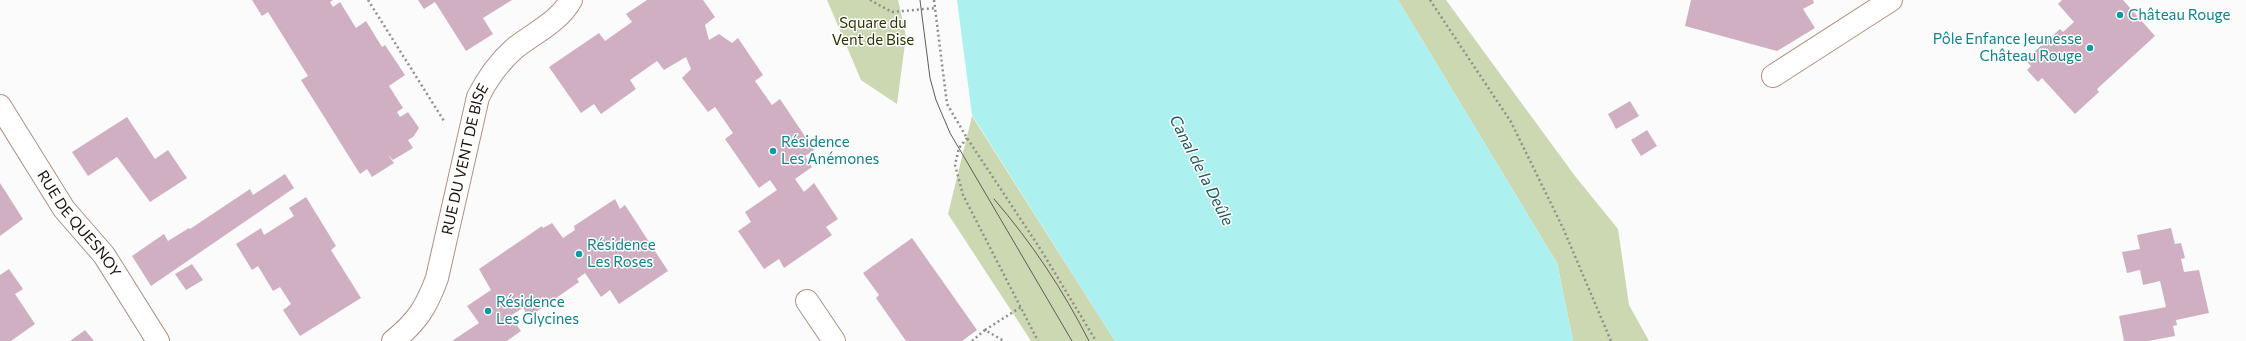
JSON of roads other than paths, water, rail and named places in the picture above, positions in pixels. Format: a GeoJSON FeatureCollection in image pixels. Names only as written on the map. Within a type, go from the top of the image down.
{"type":"FeatureCollection","features":[{"type":"Feature","properties":{"kind":"street","name":"RUE DU VENT DE BISE"},"geometry":{"type":"LineString","coordinates":[[393,341],[420,315],[432,292],[437,278],[474,110],[487,79],[514,49],[556,20],[566,9],[571,0]]}},
{"type":"Feature","properties":{"kind":"street"},"geometry":{"type":"LineString","coordinates":[[1773,76],[1891,0]]}},
{"type":"Feature","properties":{"kind":"street","name":"RUE DE QUESNOY"},"geometry":{"type":"LineString","coordinates":[[0,106],[64,209],[104,255],[158,341]]}},
{"type":"Feature","properties":{"kind":"street"},"geometry":{"type":"LineString","coordinates":[[807,301],[834,341]]}},
{"type":"Feature","properties":{"kind":"water","name":"Canal de la Deûle"},"geometry":{"type":"Polygon","coordinates":[[[957,0],[1398,0],[1557,263],[1573,341],[1115,341],[972,115],[957,0]]]}},
{"type":"Feature","properties":{"kind":"tram line"},"geometry":{"type":"LineString","coordinates":[[920,0],[930,78],[936,100],[950,133],[1072,341]]}},
{"type":"Feature","properties":{"kind":"tram line"},"geometry":{"type":"LineString","coordinates":[[994,199],[1046,267],[1069,303],[1089,341]]}},
{"type":"Feature","properties":{"kind":"place","name":"Château Rouge"},"geometry":{"type":"Point","coordinates":[2120,15]}},
{"type":"Feature","properties":{"kind":"place","name":"Pôle Enfance Jeunesse Château Rouge"},"geometry":{"type":"Point","coordinates":[2090,48]}},
{"type":"Feature","properties":{"kind":"place","name":"Résidence Les Anémones"},"geometry":{"type":"Point","coordinates":[773,151]}},
{"type":"Feature","properties":{"kind":"place","name":"Résidence Les Roses"},"geometry":{"type":"Point","coordinates":[579,254]}},
{"type":"Feature","properties":{"kind":"place","name":"Résidence Les Glycines"},"geometry":{"type":"Point","coordinates":[488,311]}},
{"type":"Feature","properties":{"kind":"park label","name":"Square du Vent de Bise"},"geometry":{"type":"Point","coordinates":[873,32]}}]}
